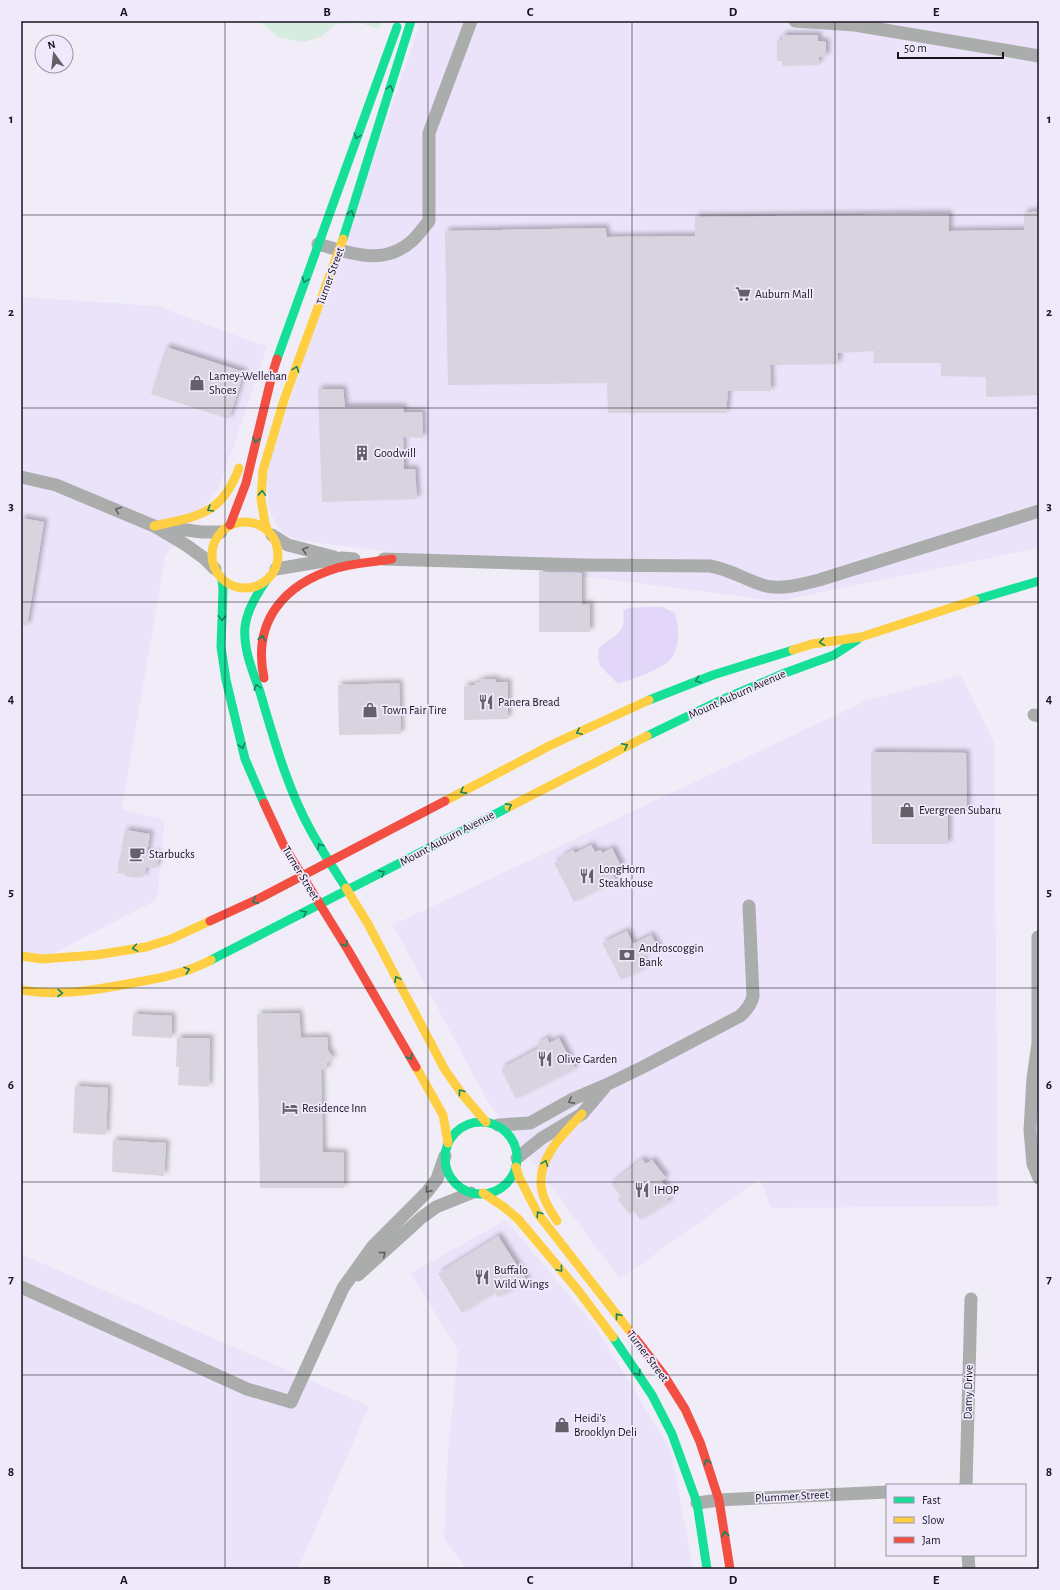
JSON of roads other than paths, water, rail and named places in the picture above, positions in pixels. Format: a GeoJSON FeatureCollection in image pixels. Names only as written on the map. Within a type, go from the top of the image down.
{"type":"FeatureCollection","features":[{"type":"Feature","properties":{"kind":"main road","name":"Turner Street"},"geometry":{"type":"LineString","coordinates":[[400,21],[318,244],[272,375],[246,483],[226,529],[213,548],[212,556],[223,590],[221,647],[226,680],[243,752],[260,797],[284,846],[439,1106],[443,1115],[447,1149]]}},
{"type":"Feature","properties":{"kind":"main road","name":"Turner Street"},"geometry":{"type":"LineString","coordinates":[[276,568],[279,557],[278,548],[265,523],[261,499],[263,470],[284,400],[340,250],[411,21]]}},
{"type":"Feature","properties":{"kind":"main road"},"geometry":{"type":"LineString","coordinates":[[154,526],[187,519],[204,513],[217,505],[227,495],[236,479],[251,427],[272,375]]}},
{"type":"Feature","properties":{"kind":"main road"},"geometry":{"type":"LineString","coordinates":[[226,529],[248,522],[257,524],[270,533]]}},
{"type":"Feature","properties":{"kind":"main road"},"geometry":{"type":"LineString","coordinates":[[280,759],[260,655],[262,636],[269,618],[283,599],[299,585],[337,568],[392,559]]}},
{"type":"Feature","properties":{"kind":"main road"},"geometry":{"type":"LineString","coordinates":[[276,568],[256,594],[250,609],[246,628],[247,651],[280,759],[307,824],[368,924],[445,1070],[462,1094],[492,1123],[509,1134],[517,1150],[517,1162],[510,1180],[499,1189],[490,1192],[477,1193],[457,1184],[450,1174],[447,1149],[452,1137],[461,1128],[477,1121],[492,1123]]}},
{"type":"Feature","properties":{"kind":"main road"},"geometry":{"type":"LineString","coordinates":[[940,611],[1039,572]]}},
{"type":"Feature","properties":{"kind":"main road"},"geometry":{"type":"LineString","coordinates":[[218,574],[232,586],[238,588],[251,588],[266,581]]}},
{"type":"Feature","properties":{"kind":"main road","name":"Mount Auburn Avenue"},"geometry":{"type":"LineString","coordinates":[[21,956],[42,959],[96,955],[146,947],[171,939],[260,898],[551,745],[640,703],[713,675],[812,644],[861,637],[1039,581]]}},
{"type":"Feature","properties":{"kind":"main road"},"geometry":{"type":"LineString","coordinates":[[940,611],[1021,597]]}},
{"type":"Feature","properties":{"kind":"main road","name":"Mount Auburn Avenue"},"geometry":{"type":"LineString","coordinates":[[21,990],[38,993],[68,993],[95,990],[163,978],[198,967],[650,734],[717,702],[778,676],[834,655],[861,637]]}},
{"type":"Feature","properties":{"kind":"main road"},"geometry":{"type":"LineString","coordinates":[[563,1228],[545,1202],[541,1187],[542,1165],[556,1141],[582,1114]]}},
{"type":"Feature","properties":{"kind":"main road","name":"Turner Street"},"geometry":{"type":"LineString","coordinates":[[517,1162],[528,1195],[538,1214],[663,1374],[685,1409],[704,1454],[719,1500],[730,1569]]}},
{"type":"Feature","properties":{"kind":"main road","name":"Turner Street"},"geometry":{"type":"LineString","coordinates":[[477,1193],[504,1207],[518,1219],[577,1289],[623,1351],[652,1395],[672,1434],[697,1503],[707,1569]]}},
{"type":"Feature","properties":{"kind":"main road"},"geometry":{"type":"LineString","coordinates":[[643,1334],[645,1340],[644,1350]]}},
{"type":"Feature","properties":{"kind":"street"},"geometry":{"type":"LineString","coordinates":[[318,244],[360,256],[387,255],[412,240],[429,221],[429,133],[471,21]]}},
{"type":"Feature","properties":{"kind":"street"},"geometry":{"type":"LineString","coordinates":[[795,21],[854,25],[1039,56]]}},
{"type":"Feature","properties":{"kind":"street"},"geometry":{"type":"LineString","coordinates":[[21,477],[56,485],[154,526],[198,554],[218,574]]}},
{"type":"Feature","properties":{"kind":"street"},"geometry":{"type":"LineString","coordinates":[[276,568],[342,558],[710,566],[723,568],[767,586],[792,586],[819,580],[1039,511]]}},
{"type":"Feature","properties":{"kind":"street"},"geometry":{"type":"LineString","coordinates":[[154,526],[202,532],[226,529]]}},
{"type":"Feature","properties":{"kind":"street"},"geometry":{"type":"LineString","coordinates":[[270,533],[288,545],[342,558]]}},
{"type":"Feature","properties":{"kind":"street"},"geometry":{"type":"LineString","coordinates":[[492,1123],[530,1123],[573,1099],[606,1085],[733,1020],[747,1011],[753,996],[749,906]]}},
{"type":"Feature","properties":{"kind":"street"},"geometry":{"type":"LineString","coordinates":[[1038,937],[1039,1044],[1032,1078],[1030,1130],[1033,1164],[1039,1178]]}},
{"type":"Feature","properties":{"kind":"street"},"geometry":{"type":"LineString","coordinates":[[517,1162],[542,1138],[582,1114],[606,1085]]}},
{"type":"Feature","properties":{"kind":"street"},"geometry":{"type":"LineString","coordinates":[[21,1287],[247,1389],[291,1402],[343,1288],[373,1246],[427,1192],[437,1179],[447,1149]]}},
{"type":"Feature","properties":{"kind":"street"},"geometry":{"type":"LineString","coordinates":[[343,1288],[385,1252],[421,1218],[436,1207],[477,1193]]}},
{"type":"Feature","properties":{"kind":"street","name":"Damy Drive"},"geometry":{"type":"LineString","coordinates":[[966,1484],[971,1299]]}},
{"type":"Feature","properties":{"kind":"street","name":"Plummer Street"},"geometry":{"type":"LineString","coordinates":[[697,1503],[719,1500],[886,1492]]}},
{"type":"Feature","properties":{"kind":"street"},"geometry":{"type":"LineString","coordinates":[[968,1556],[969,1569]]}},
{"type":"Feature","properties":{"kind":"place","name":"Auburn Mall"},"geometry":{"type":"Point","coordinates":[743,294]}},
{"type":"Feature","properties":{"kind":"place","name":"Lamey-Wellehan Shoes"},"geometry":{"type":"Point","coordinates":[197,383]}},
{"type":"Feature","properties":{"kind":"place","name":"Goodwill"},"geometry":{"type":"Point","coordinates":[362,453]}},
{"type":"Feature","properties":{"kind":"place","name":"Panera Bread"},"geometry":{"type":"Point","coordinates":[486,702]}},
{"type":"Feature","properties":{"kind":"place","name":"Town Fair Tire"},"geometry":{"type":"Point","coordinates":[370,710]}},
{"type":"Feature","properties":{"kind":"place","name":"Evergreen Subaru"},"geometry":{"type":"Point","coordinates":[907,810]}},
{"type":"Feature","properties":{"kind":"place","name":"Starbucks"},"geometry":{"type":"Point","coordinates":[137,854]}},
{"type":"Feature","properties":{"kind":"place","name":"LongHorn Steakhouse"},"geometry":{"type":"Point","coordinates":[587,876]}},
{"type":"Feature","properties":{"kind":"place","name":"Androscoggin Bank"},"geometry":{"type":"Point","coordinates":[627,955]}},
{"type":"Feature","properties":{"kind":"place","name":"Olive Garden"},"geometry":{"type":"Point","coordinates":[545,1059]}},
{"type":"Feature","properties":{"kind":"place","name":"Residence Inn"},"geometry":{"type":"Point","coordinates":[290,1108]}},
{"type":"Feature","properties":{"kind":"place","name":"IHOP"},"geometry":{"type":"Point","coordinates":[642,1190]}},
{"type":"Feature","properties":{"kind":"place","name":"Buffalo Wild Wings"},"geometry":{"type":"Point","coordinates":[482,1277]}},
{"type":"Feature","properties":{"kind":"place","name":"Heidi's Brooklyn Deli"},"geometry":{"type":"Point","coordinates":[562,1425]}}]}
